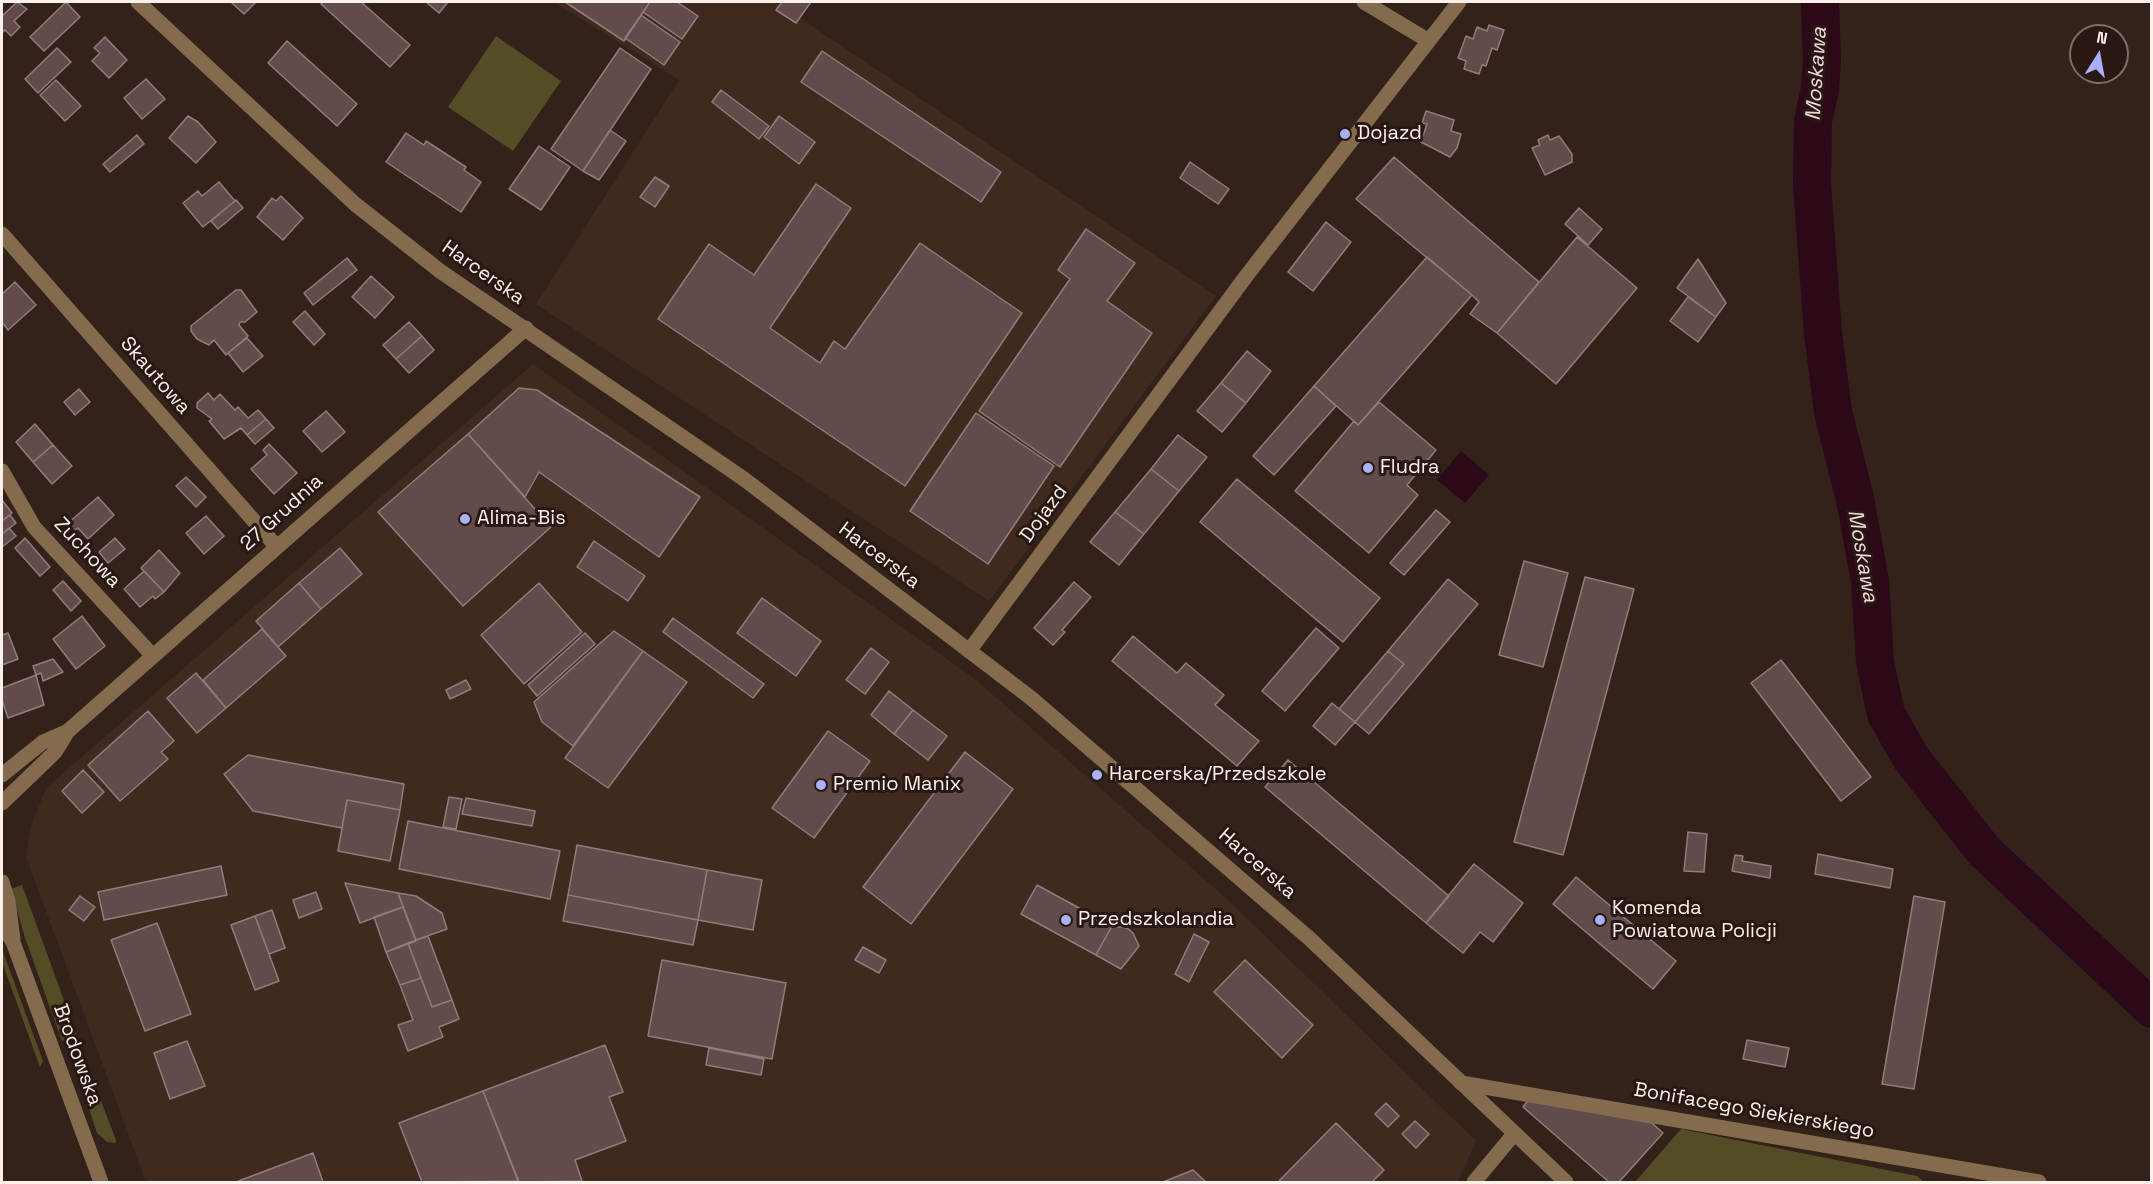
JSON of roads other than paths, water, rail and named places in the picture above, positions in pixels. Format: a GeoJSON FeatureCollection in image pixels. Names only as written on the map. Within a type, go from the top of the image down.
{"type":"FeatureCollection","features":[{"type":"Feature","properties":{"kind":"street","name":"Harcerska"},"geometry":{"type":"LineString","coordinates":[[138,2],[355,204],[440,271],[744,479],[1077,736],[1302,932],[1566,1182]]}},
{"type":"Feature","properties":{"kind":"street"},"geometry":{"type":"LineString","coordinates":[[1364,2],[1428,41]]}},
{"type":"Feature","properties":{"kind":"street","name":"Dojazd"},"geometry":{"type":"LineString","coordinates":[[969,651],[1247,275],[1459,2]]}},
{"type":"Feature","properties":{"kind":"street","name":"Skautowa"},"geometry":{"type":"LineString","coordinates":[[2,234],[276,546]]}},
{"type":"Feature","properties":{"kind":"street","name":"27 Grudnia"},"geometry":{"type":"LineString","coordinates":[[2,803],[55,752],[68,731],[526,328]]}},
{"type":"Feature","properties":{"kind":"street","name":"Zuchowa"},"geometry":{"type":"LineString","coordinates":[[2,471],[34,527],[153,656]]}},
{"type":"Feature","properties":{"kind":"street","name":"27 Grudnia"},"geometry":{"type":"LineString","coordinates":[[2,776],[43,742],[68,731]]}},
{"type":"Feature","properties":{"kind":"street","name":"Brodowska"},"geometry":{"type":"LineString","coordinates":[[2,882],[8,901],[13,942]]}},
{"type":"Feature","properties":{"kind":"street","name":"Brodowska"},"geometry":{"type":"LineString","coordinates":[[2,924],[13,942],[101,1182]]}},
{"type":"Feature","properties":{"kind":"street","name":"Bonifacego Siekierskiego"},"geometry":{"type":"LineString","coordinates":[[1461,1083],[2039,1182]]}},
{"type":"Feature","properties":{"kind":"street"},"geometry":{"type":"LineString","coordinates":[[1474,1182],[1514,1134]]}},
{"type":"Feature","properties":{"kind":"waterway","name":"Moskawa"},"geometry":{"type":"LineString","coordinates":[[1820,2],[1822,60],[1820,89],[1813,121],[1812,185],[1823,333],[1833,412],[1855,499],[1870,581],[1875,662],[1886,714],[1911,758],[1984,851],[2152,1009]]}},
{"type":"Feature","properties":{"kind":"place","name":"Dojazd"},"geometry":{"type":"Point","coordinates":[1345,134]}},
{"type":"Feature","properties":{"kind":"place","name":"Fludra"},"geometry":{"type":"Point","coordinates":[1368,468]}},
{"type":"Feature","properties":{"kind":"place","name":"Alima-Bis"},"geometry":{"type":"Point","coordinates":[465,519]}},
{"type":"Feature","properties":{"kind":"place","name":"Harcerska/Przedszkole"},"geometry":{"type":"Point","coordinates":[1097,775]}},
{"type":"Feature","properties":{"kind":"place","name":"Premio Manix"},"geometry":{"type":"Point","coordinates":[821,785]}},
{"type":"Feature","properties":{"kind":"place","name":"Przedszkolandia"},"geometry":{"type":"Point","coordinates":[1066,920]}},
{"type":"Feature","properties":{"kind":"place","name":"Komenda Powiatowa Policji"},"geometry":{"type":"Point","coordinates":[1600,920]}}]}
